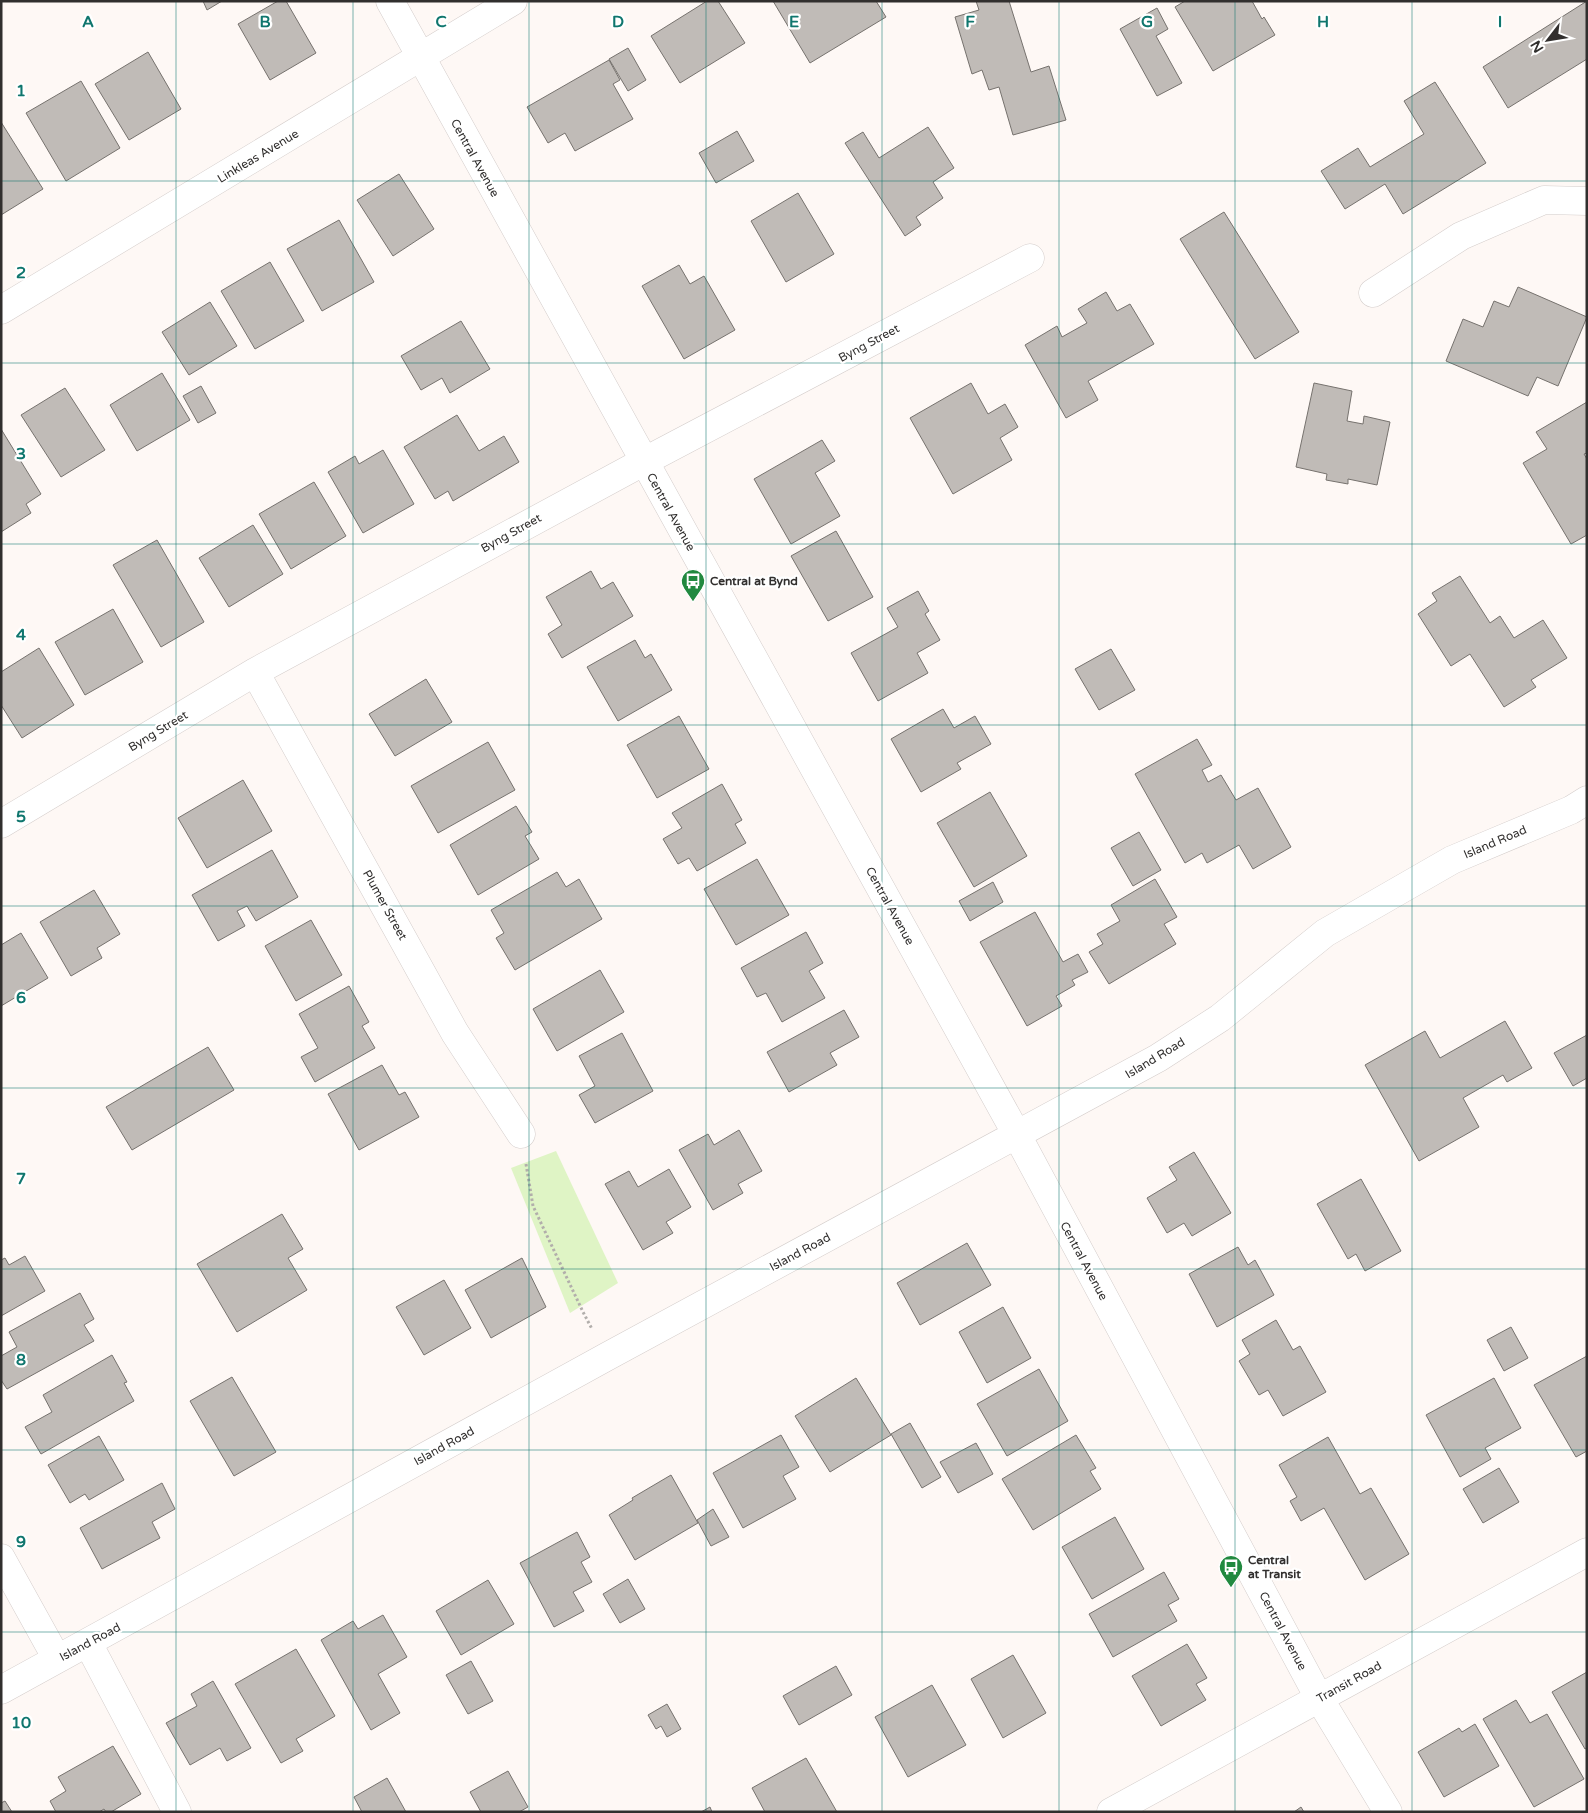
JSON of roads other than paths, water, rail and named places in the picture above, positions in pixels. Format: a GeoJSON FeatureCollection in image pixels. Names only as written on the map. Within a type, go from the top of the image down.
{"type":"FeatureCollection","features":[{"type":"Feature","properties":{"kind":"street","name":"Central Avenue"},"geometry":{"type":"LineString","coordinates":[[390,1],[420,59],[1016,1135],[1319,1698],[1388,1812]]}},
{"type":"Feature","properties":{"kind":"street","name":"Linkleas Avenue"},"geometry":{"type":"LineString","coordinates":[[1,310],[514,1]]}},
{"type":"Feature","properties":{"kind":"street"},"geometry":{"type":"LineString","coordinates":[[1373,293],[1461,236],[1544,200],[1586,202]]}},
{"type":"Feature","properties":{"kind":"street","name":"Byng Street"},"geometry":{"type":"LineString","coordinates":[[1,824],[255,672],[643,462],[1030,258]]}},
{"type":"Feature","properties":{"kind":"street","name":"Plumer Street"},"geometry":{"type":"LineString","coordinates":[[255,672],[456,1033],[520,1134]]}},
{"type":"Feature","properties":{"kind":"street","name":"Island Road"},"geometry":{"type":"LineString","coordinates":[[1,1690],[608,1356],[1158,1058],[1220,1018],[1325,933],[1452,860],[1571,810],[1587,800]]}},
{"type":"Feature","properties":{"kind":"street","name":"Transit Road"},"geometry":{"type":"LineString","coordinates":[[1111,1812],[1587,1552]]}},
{"type":"Feature","properties":{"kind":"street"},"geometry":{"type":"LineString","coordinates":[[1,1558],[57,1659]]}},
{"type":"Feature","properties":{"kind":"street"},"geometry":{"type":"LineString","coordinates":[[88,1643],[177,1812]]}},
{"type":"Feature","properties":{"kind":"place","name":"Central at Bynd"},"geometry":{"type":"Point","coordinates":[693,602]}},
{"type":"Feature","properties":{"kind":"place","name":"Central at Transit"},"geometry":{"type":"Point","coordinates":[1231,1588]}}]}
